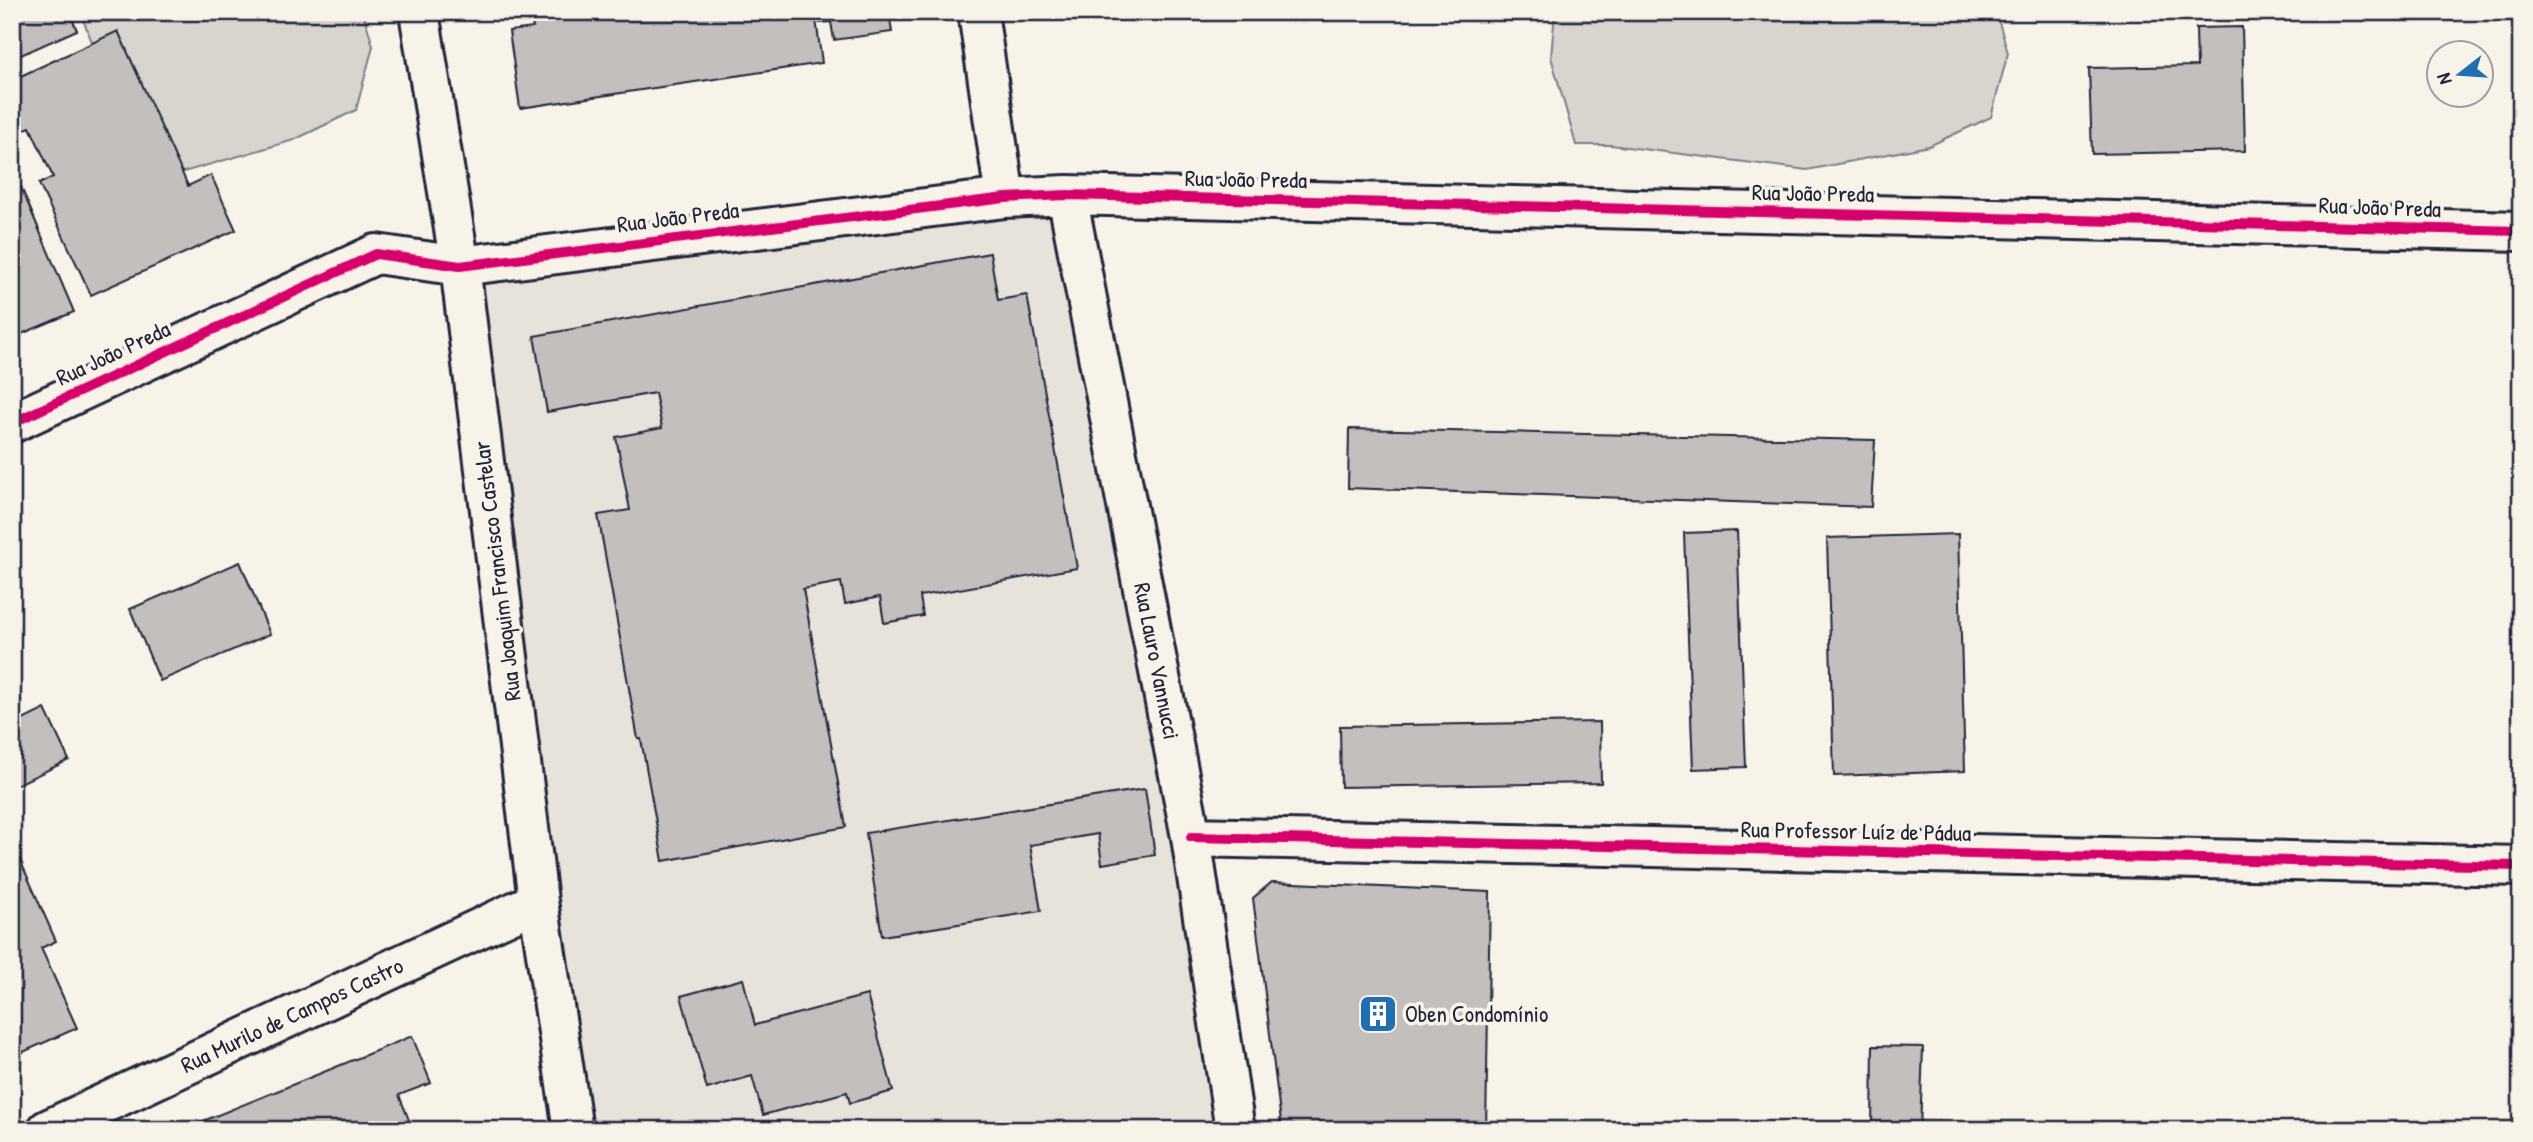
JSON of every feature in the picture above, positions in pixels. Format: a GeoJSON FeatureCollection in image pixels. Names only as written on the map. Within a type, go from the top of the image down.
{"type":"FeatureCollection","features":[{"type":"Feature","properties":{"kind":"street","name":"Rua Joaquim Francisco Castelar"},"geometry":{"type":"LineString","coordinates":[[419,12],[460,266],[538,901],[573,1130]]}},
{"type":"Feature","properties":{"kind":"street"},"geometry":{"type":"LineString","coordinates":[[978,12],[1005,198]]}},
{"type":"Feature","properties":{"kind":"street","name":"Rua João Preda"},"geometry":{"type":"LineString","coordinates":[[12,423],[376,254],[460,266],[1005,198],[1067,195],[2521,231]]}},
{"type":"Feature","properties":{"kind":"street","name":"Rua Lauro Vannucci"},"geometry":{"type":"LineString","coordinates":[[1067,195],[1191,837],[1235,1130]]}},
{"type":"Feature","properties":{"kind":"street","name":"Rua Professor Luíz de Pádua"},"geometry":{"type":"LineString","coordinates":[[1191,837],[2521,866]]}},
{"type":"Feature","properties":{"kind":"street","name":"Rua Murilo de Campos Castro"},"geometry":{"type":"LineString","coordinates":[[47,1130],[538,901]]}},
{"type":"Feature","properties":{"kind":"shaded area"},"geometry":{"type":"Polygon","coordinates":[[[80,12],[363,12],[373,46],[356,110],[294,140],[142,184],[123,119],[80,12]]]}},
{"type":"Feature","properties":{"kind":"shaded area"},"geometry":{"type":"Polygon","coordinates":[[[1555,12],[1996,12],[2008,53],[1991,117],[1929,146],[1807,170],[1611,145],[1576,145],[1551,57],[1555,12]]]}},
{"type":"Feature","properties":{"kind":"shaded area"},"geometry":{"type":"Polygon","coordinates":[[[1067,195],[1232,1130],[587,1130],[460,266],[1067,195]]]}},
{"type":"Feature","properties":{"kind":"building"},"geometry":{"type":"Polygon","coordinates":[[[12,12],[69,12],[77,30],[12,59],[12,12]]]}},
{"type":"Feature","properties":{"kind":"building"},"geometry":{"type":"Polygon","coordinates":[[[530,12],[815,12],[822,63],[520,108],[509,31],[533,28],[530,12]]]}},
{"type":"Feature","properties":{"kind":"building"},"geometry":{"type":"Polygon","coordinates":[[[819,12],[889,12],[892,32],[834,40],[831,22],[820,23],[819,12]]]}},
{"type":"Feature","properties":{"kind":"building"},"geometry":{"type":"Polygon","coordinates":[[[2242,27],[2245,151],[2092,154],[2089,68],[2197,66],[2196,28],[2242,27]]]}},
{"type":"Feature","properties":{"kind":"building"},"geometry":{"type":"Polygon","coordinates":[[[118,31],[188,186],[211,175],[236,230],[91,295],[39,184],[53,177],[30,127],[16,133],[12,125],[12,80],[118,31]]]}},
{"type":"Feature","properties":{"kind":"building"},"geometry":{"type":"Polygon","coordinates":[[[12,166],[74,312],[12,338],[12,166]]]}},
{"type":"Feature","properties":{"kind":"building"},"geometry":{"type":"Polygon","coordinates":[[[990,253],[998,300],[1027,295],[1077,568],[920,596],[923,616],[884,623],[880,597],[845,604],[841,582],[803,589],[846,827],[663,861],[598,515],[630,510],[616,437],[662,428],[655,393],[547,412],[534,336],[990,253]]]}},
{"type":"Feature","properties":{"kind":"building"},"geometry":{"type":"Polygon","coordinates":[[[1349,429],[1875,440],[1871,507],[1348,488],[1349,429]]]}},
{"type":"Feature","properties":{"kind":"building"},"geometry":{"type":"Polygon","coordinates":[[[1737,531],[1746,767],[1693,769],[1684,533],[1737,531]]]}},
{"type":"Feature","properties":{"kind":"building"},"geometry":{"type":"Polygon","coordinates":[[[1958,534],[1965,771],[1834,776],[1827,538],[1958,534]]]}},
{"type":"Feature","properties":{"kind":"building"},"geometry":{"type":"Polygon","coordinates":[[[240,562],[270,634],[160,681],[130,609],[240,562]]]}},
{"type":"Feature","properties":{"kind":"building"},"geometry":{"type":"Polygon","coordinates":[[[12,698],[23,720],[45,709],[69,760],[12,787],[12,698]]]}},
{"type":"Feature","properties":{"kind":"building"},"geometry":{"type":"Polygon","coordinates":[[[1600,722],[1601,783],[1341,787],[1340,726],[1600,722]]]}},
{"type":"Feature","properties":{"kind":"building"},"geometry":{"type":"Polygon","coordinates":[[[1145,789],[1155,855],[1102,864],[1098,834],[1030,845],[1041,911],[882,936],[866,833],[1145,789]]]}},
{"type":"Feature","properties":{"kind":"building"},"geometry":{"type":"Polygon","coordinates":[[[12,842],[56,941],[41,948],[77,1028],[12,1057],[12,842]]]}},
{"type":"Feature","properties":{"kind":"building","name":"Oben Condomínio"},"geometry":{"type":"Polygon","coordinates":[[[1272,882],[1490,892],[1486,1130],[1282,1130],[1253,898],[1272,882]]]}},
{"type":"Feature","properties":{"kind":"building"},"geometry":{"type":"Polygon","coordinates":[[[743,979],[755,1025],[867,995],[893,1091],[850,1103],[847,1092],[763,1115],[752,1076],[707,1089],[681,996],[743,979]]]}},
{"type":"Feature","properties":{"kind":"building"},"geometry":{"type":"Polygon","coordinates":[[[412,1036],[431,1083],[399,1095],[413,1130],[181,1130],[412,1036]]]}},
{"type":"Feature","properties":{"kind":"building"},"geometry":{"type":"Polygon","coordinates":[[[1873,1046],[1923,1047],[1920,1130],[1872,1130],[1873,1046]]]}},
{"type":"Feature","properties":{"kind":"cycle path"},"geometry":{"type":"LineString","coordinates":[[12,423],[376,254],[460,266],[1005,198],[1067,195],[2521,231]]}},
{"type":"Feature","properties":{"kind":"cycle path"},"geometry":{"type":"LineString","coordinates":[[1191,837],[2521,866]]}},
{"type":"Feature","properties":{"kind":"place","name":"Oben Condomínio"},"geometry":{"type":"Point","coordinates":[1378,1014]}}]}
